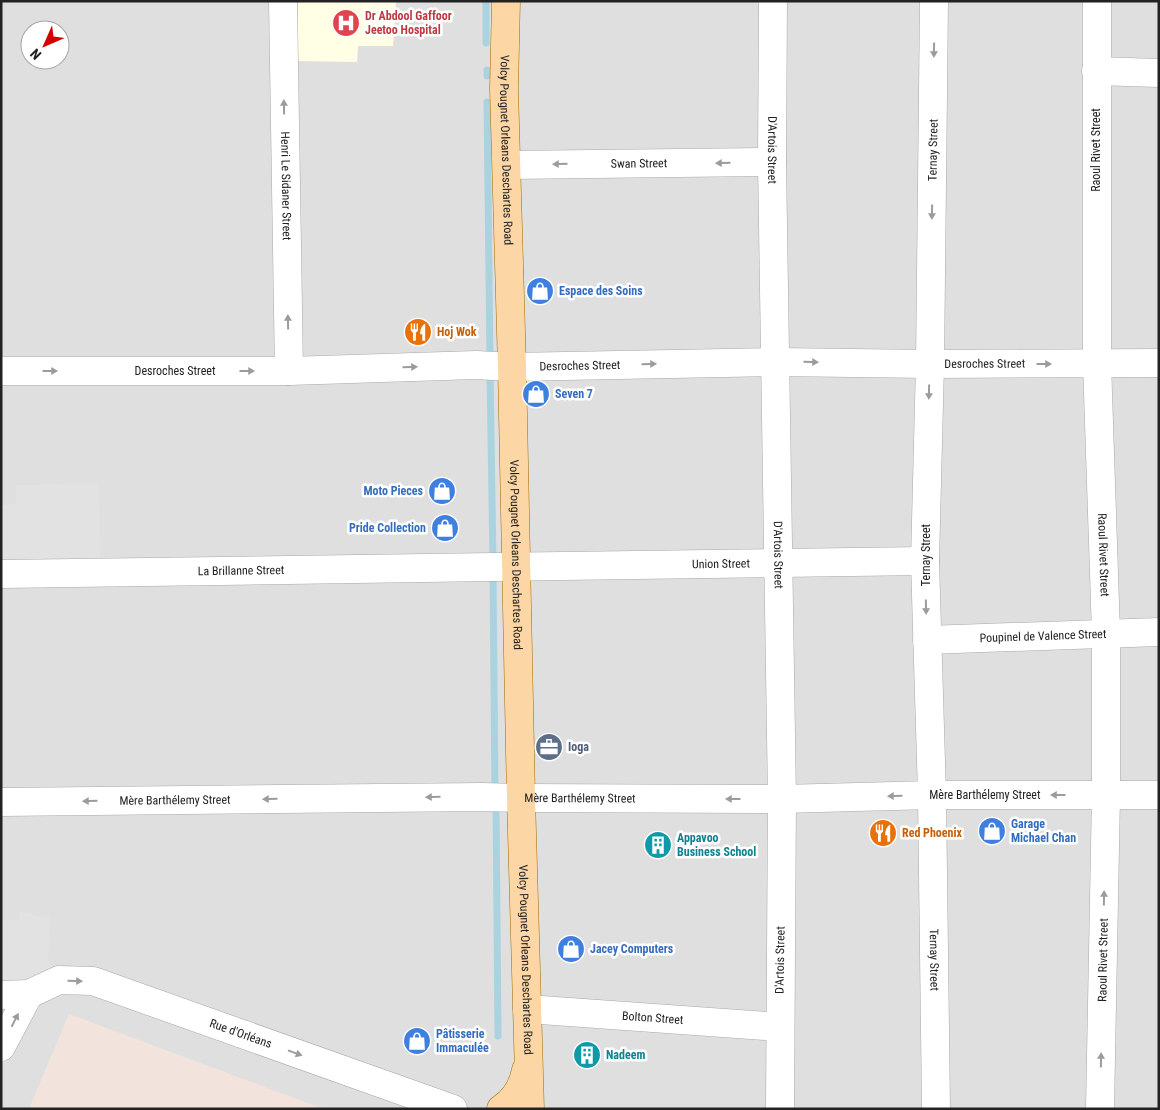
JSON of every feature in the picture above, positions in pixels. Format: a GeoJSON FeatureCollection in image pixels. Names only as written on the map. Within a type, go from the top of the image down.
{"type":"FeatureCollection","features":[{"type":"Feature","properties":{"kind":"main road","name":"Volcy Pougnet Orleans Deschartes Road"},"geometry":{"type":"LineString","coordinates":[[506,1],[504,89],[530,1108]]}},
{"type":"Feature","properties":{"kind":"main road"},"geometry":{"type":"LineString","coordinates":[[500,1109],[508,1104],[524,1083],[528,1058]]}},
{"type":"Feature","properties":{"kind":"street","name":"Henri Le Sidaner Street"},"geometry":{"type":"LineString","coordinates":[[283,1],[289,371]]}},
{"type":"Feature","properties":{"kind":"street","name":"D'Artois Street"},"geometry":{"type":"LineString","coordinates":[[773,1],[772,162],[782,799],[780,1109]]}},
{"type":"Feature","properties":{"kind":"street","name":"Ternay Street"},"geometry":{"type":"LineString","coordinates":[[934,1],[930,364],[925,561],[932,795],[936,1109]]}},
{"type":"Feature","properties":{"kind":"street","name":"Raoul Rivet Street"},"geometry":{"type":"LineString","coordinates":[[1097,1],[1097,363],[1106,633],[1106,795],[1100,1109]]}},
{"type":"Feature","properties":{"kind":"street"},"geometry":{"type":"LineString","coordinates":[[1096,71],[1159,73]]}},
{"type":"Feature","properties":{"kind":"street","name":"Swan Street"},"geometry":{"type":"LineString","coordinates":[[507,165],[772,162]]}},
{"type":"Feature","properties":{"kind":"street","name":"Desroches Street"},"geometry":{"type":"LineString","coordinates":[[1,371],[289,371],[476,364],[512,367],[775,362],[930,364],[1159,362]]}},
{"type":"Feature","properties":{"kind":"street","name":"Union Street"},"geometry":{"type":"LineString","coordinates":[[481,566],[925,561]]}},
{"type":"Feature","properties":{"kind":"street","name":"La Brillanne Street"},"geometry":{"type":"LineString","coordinates":[[1,574],[481,566]]}},
{"type":"Feature","properties":{"kind":"street","name":"Poupinel de Valence Street"},"geometry":{"type":"LineString","coordinates":[[927,640],[1159,632]]}},
{"type":"Feature","properties":{"kind":"street","name":"Mère Barthélemy Street"},"geometry":{"type":"LineString","coordinates":[[1,802],[482,797],[782,799],[932,795],[1159,795]]}},
{"type":"Feature","properties":{"kind":"street","name":"Rue d'Orléans"},"geometry":{"type":"LineString","coordinates":[[29,994],[59,980],[93,981],[453,1109]]}},
{"type":"Feature","properties":{"kind":"street"},"geometry":{"type":"LineString","coordinates":[[1,995],[29,994],[1,1047]]}},
{"type":"Feature","properties":{"kind":"street","name":"Bolton Street"},"geometry":{"type":"LineString","coordinates":[[526,1009],[780,1027]]}},
{"type":"Feature","properties":{"kind":"street"},"geometry":{"type":"LineString","coordinates":[[530,1108],[536,1109]]}},
{"type":"Feature","properties":{"kind":"shaded area"},"geometry":{"type":"Polygon","coordinates":[[[1,1],[1159,1],[1159,1109],[1,1109],[1,1]]]}},
{"type":"Feature","properties":{"kind":"shaded area","name":"Dr Abdool Gaffoor Jeetoo Hospital"},"geometry":{"type":"Polygon","coordinates":[[[298,1],[396,1],[393,46],[358,46],[357,62],[297,61],[298,1]]]}},
{"type":"Feature","properties":{"kind":"shaded area"},"geometry":{"type":"Polygon","coordinates":[[[99,484],[100,564],[1,565],[1,505],[16,504],[16,485],[99,484]]]}},
{"type":"Feature","properties":{"kind":"shaded area"},"geometry":{"type":"Polygon","coordinates":[[[20,912],[50,918],[48,960],[54,969],[24,991],[1,989],[1,920],[19,920],[20,912]]]}},
{"type":"Feature","properties":{"kind":"shaded area"},"geometry":{"type":"Polygon","coordinates":[[[69,1014],[324,1109],[29,1109],[69,1014]]]}},
{"type":"Feature","properties":{"kind":"waterway"},"geometry":{"type":"LineString","coordinates":[[486,1],[486,43]]}},
{"type":"Feature","properties":{"kind":"waterway"},"geometry":{"type":"LineString","coordinates":[[487,70],[487,76]]}},
{"type":"Feature","properties":{"kind":"waterway"},"geometry":{"type":"LineString","coordinates":[[487,102],[490,360]]}},
{"type":"Feature","properties":{"kind":"waterway"},"geometry":{"type":"LineString","coordinates":[[490,371],[493,563]]}},
{"type":"Feature","properties":{"kind":"waterway"},"geometry":{"type":"LineString","coordinates":[[493,574],[495,793]]}},
{"type":"Feature","properties":{"kind":"waterway"},"geometry":{"type":"LineString","coordinates":[[496,804],[498,1036]]}},
{"type":"Feature","properties":{"kind":"place","name":"Dr Abdool Gaffoor Jeetoo Hospital"},"geometry":{"type":"Point","coordinates":[346,23]}},
{"type":"Feature","properties":{"kind":"place","name":"Espace des Soins"},"geometry":{"type":"Point","coordinates":[540,291]}},
{"type":"Feature","properties":{"kind":"place","name":"Hoj Wok"},"geometry":{"type":"Point","coordinates":[418,332]}},
{"type":"Feature","properties":{"kind":"place","name":"Seven 7"},"geometry":{"type":"Point","coordinates":[536,394]}},
{"type":"Feature","properties":{"kind":"place","name":"Moto Pieces"},"geometry":{"type":"Point","coordinates":[442,491]}},
{"type":"Feature","properties":{"kind":"place","name":"Pride Collection"},"geometry":{"type":"Point","coordinates":[445,528]}},
{"type":"Feature","properties":{"kind":"place","name":"Ioga"},"geometry":{"type":"Point","coordinates":[549,747]}},
{"type":"Feature","properties":{"kind":"place","name":"Garage Michael Chan"},"geometry":{"type":"Point","coordinates":[992,831]}},
{"type":"Feature","properties":{"kind":"place","name":"Red Phoenix"},"geometry":{"type":"Point","coordinates":[883,833]}},
{"type":"Feature","properties":{"kind":"place","name":"Appavoo Business School"},"geometry":{"type":"Point","coordinates":[658,845]}},
{"type":"Feature","properties":{"kind":"place","name":"Jacey Computers"},"geometry":{"type":"Point","coordinates":[571,949]}},
{"type":"Feature","properties":{"kind":"place","name":"Pâtisserie Immaculée"},"geometry":{"type":"Point","coordinates":[417,1041]}},
{"type":"Feature","properties":{"kind":"place","name":"Nadeem"},"geometry":{"type":"Point","coordinates":[587,1055]}}]}
